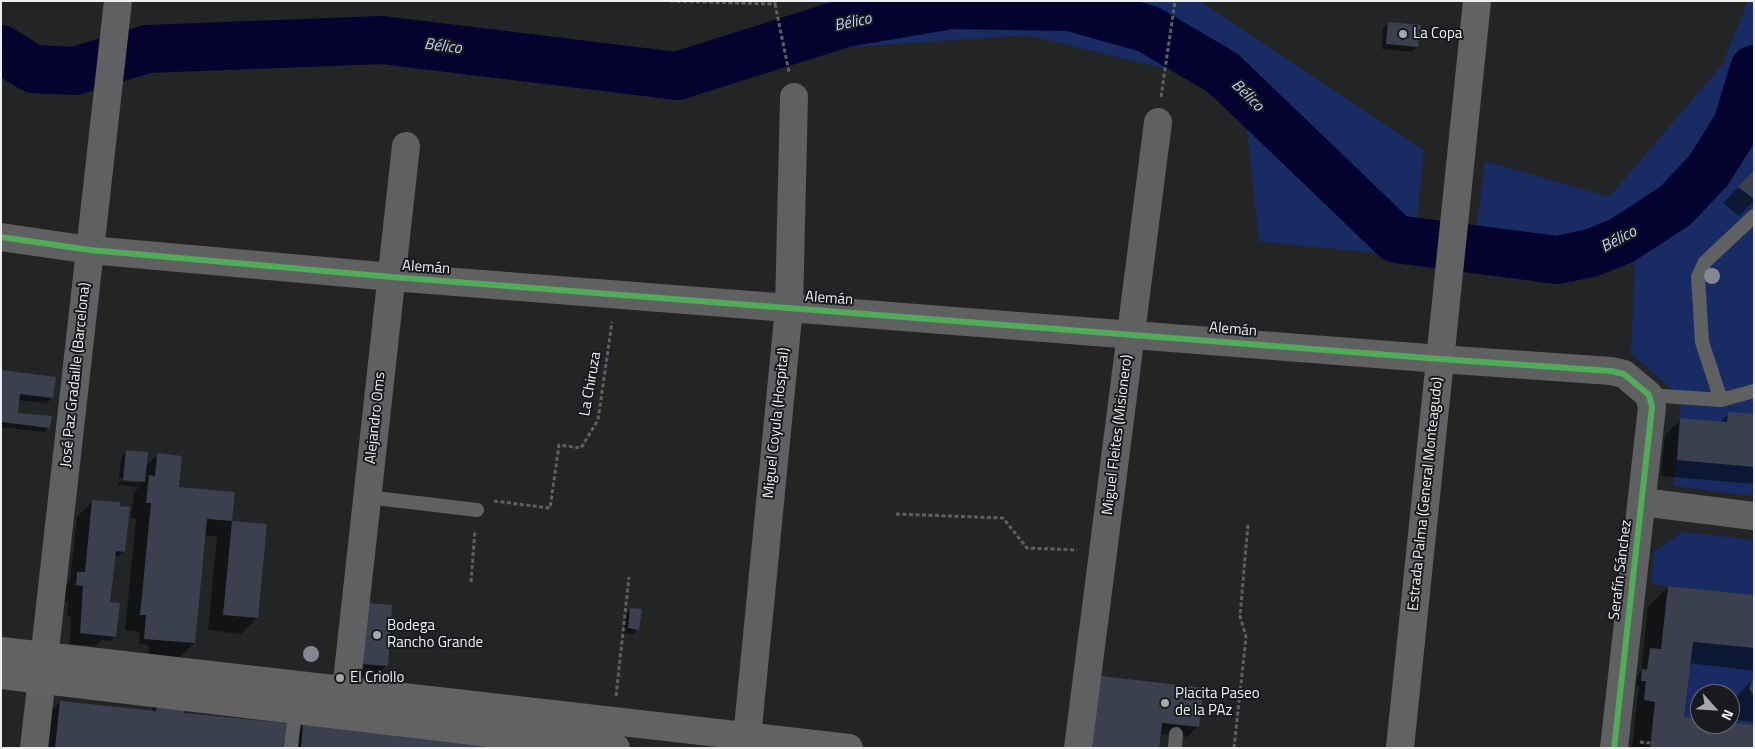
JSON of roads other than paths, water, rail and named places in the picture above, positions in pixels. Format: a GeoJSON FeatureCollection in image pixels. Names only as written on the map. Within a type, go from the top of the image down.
{"type":"FeatureCollection","features":[{"type":"Feature","properties":{"kind":"main road","name":"Estrada Palma (General Monteagudo)"},"geometry":{"type":"LineString","coordinates":[[1400,748],[1477,1]]}},
{"type":"Feature","properties":{"kind":"main road"},"geometry":{"type":"LineString","coordinates":[[1,651],[43,668],[295,709],[615,735],[849,748]]}},
{"type":"Feature","properties":{"kind":"main road"},"geometry":{"type":"LineString","coordinates":[[1,675],[43,668],[346,690],[615,735]]}},
{"type":"Feature","properties":{"kind":"street","name":"José Paz Gradaille (Barcelona)"},"geometry":{"type":"LineString","coordinates":[[34,748],[118,1]]}},
{"type":"Feature","properties":{"kind":"street","name":"Miguel Coyula (Hospital)"},"geometry":{"type":"LineString","coordinates":[[746,743],[789,308],[794,97]]}},
{"type":"Feature","properties":{"kind":"street","name":"Miguel Fleites (Misionero)"},"geometry":{"type":"LineString","coordinates":[[1078,748],[1158,122]]}},
{"type":"Feature","properties":{"kind":"street","name":"Alejandro Oms"},"geometry":{"type":"LineString","coordinates":[[346,690],[406,146]]}},
{"type":"Feature","properties":{"kind":"street","name":"Alemán"},"geometry":{"type":"LineString","coordinates":[[1,237],[90,250],[392,278],[1440,359],[1611,370],[1624,374],[1649,394]]}},
{"type":"Feature","properties":{"kind":"street","name":"Serafín Sánchez"},"geometry":{"type":"LineString","coordinates":[[1614,748],[1652,408],[1649,394]]}},
{"type":"Feature","properties":{"kind":"street"},"geometry":{"type":"LineString","coordinates":[[1642,502],[1754,516]]}},
{"type":"Feature","properties":{"kind":"lane"},"geometry":{"type":"LineString","coordinates":[[1721,400],[1702,342],[1698,277],[1705,262],[1754,216]]}},
{"type":"Feature","properties":{"kind":"lane"},"geometry":{"type":"LineString","coordinates":[[1649,394],[1721,400],[1754,391]]}},
{"type":"Feature","properties":{"kind":"lane"},"geometry":{"type":"LineString","coordinates":[[367,497],[477,510]]}},
{"type":"Feature","properties":{"kind":"lane"},"geometry":{"type":"LineString","coordinates":[[291,748],[295,709]]}},
{"type":"Feature","properties":{"kind":"waterway","name":"Bélico"},"geometry":{"type":"LineString","coordinates":[[1,49],[33,69],[75,71],[147,49],[382,40],[677,76],[845,23],[951,5],[1070,7],[1148,29],[1223,73],[1396,239],[1557,260],[1591,253],[1621,241],[1675,206],[1709,170],[1737,125],[1754,69]]}},
{"type":"Feature","properties":{"kind":"place","name":"La Copa"},"geometry":{"type":"Point","coordinates":[1403,34]}},
{"type":"Feature","properties":{"kind":"place","name":"Bodega Rancho Grande"},"geometry":{"type":"Point","coordinates":[377,635]}},
{"type":"Feature","properties":{"kind":"place","name":"El Criollo"},"geometry":{"type":"Point","coordinates":[340,678]}},
{"type":"Feature","properties":{"kind":"place","name":"Placita Paseo de la PAz"},"geometry":{"type":"Point","coordinates":[1165,703]}}]}
